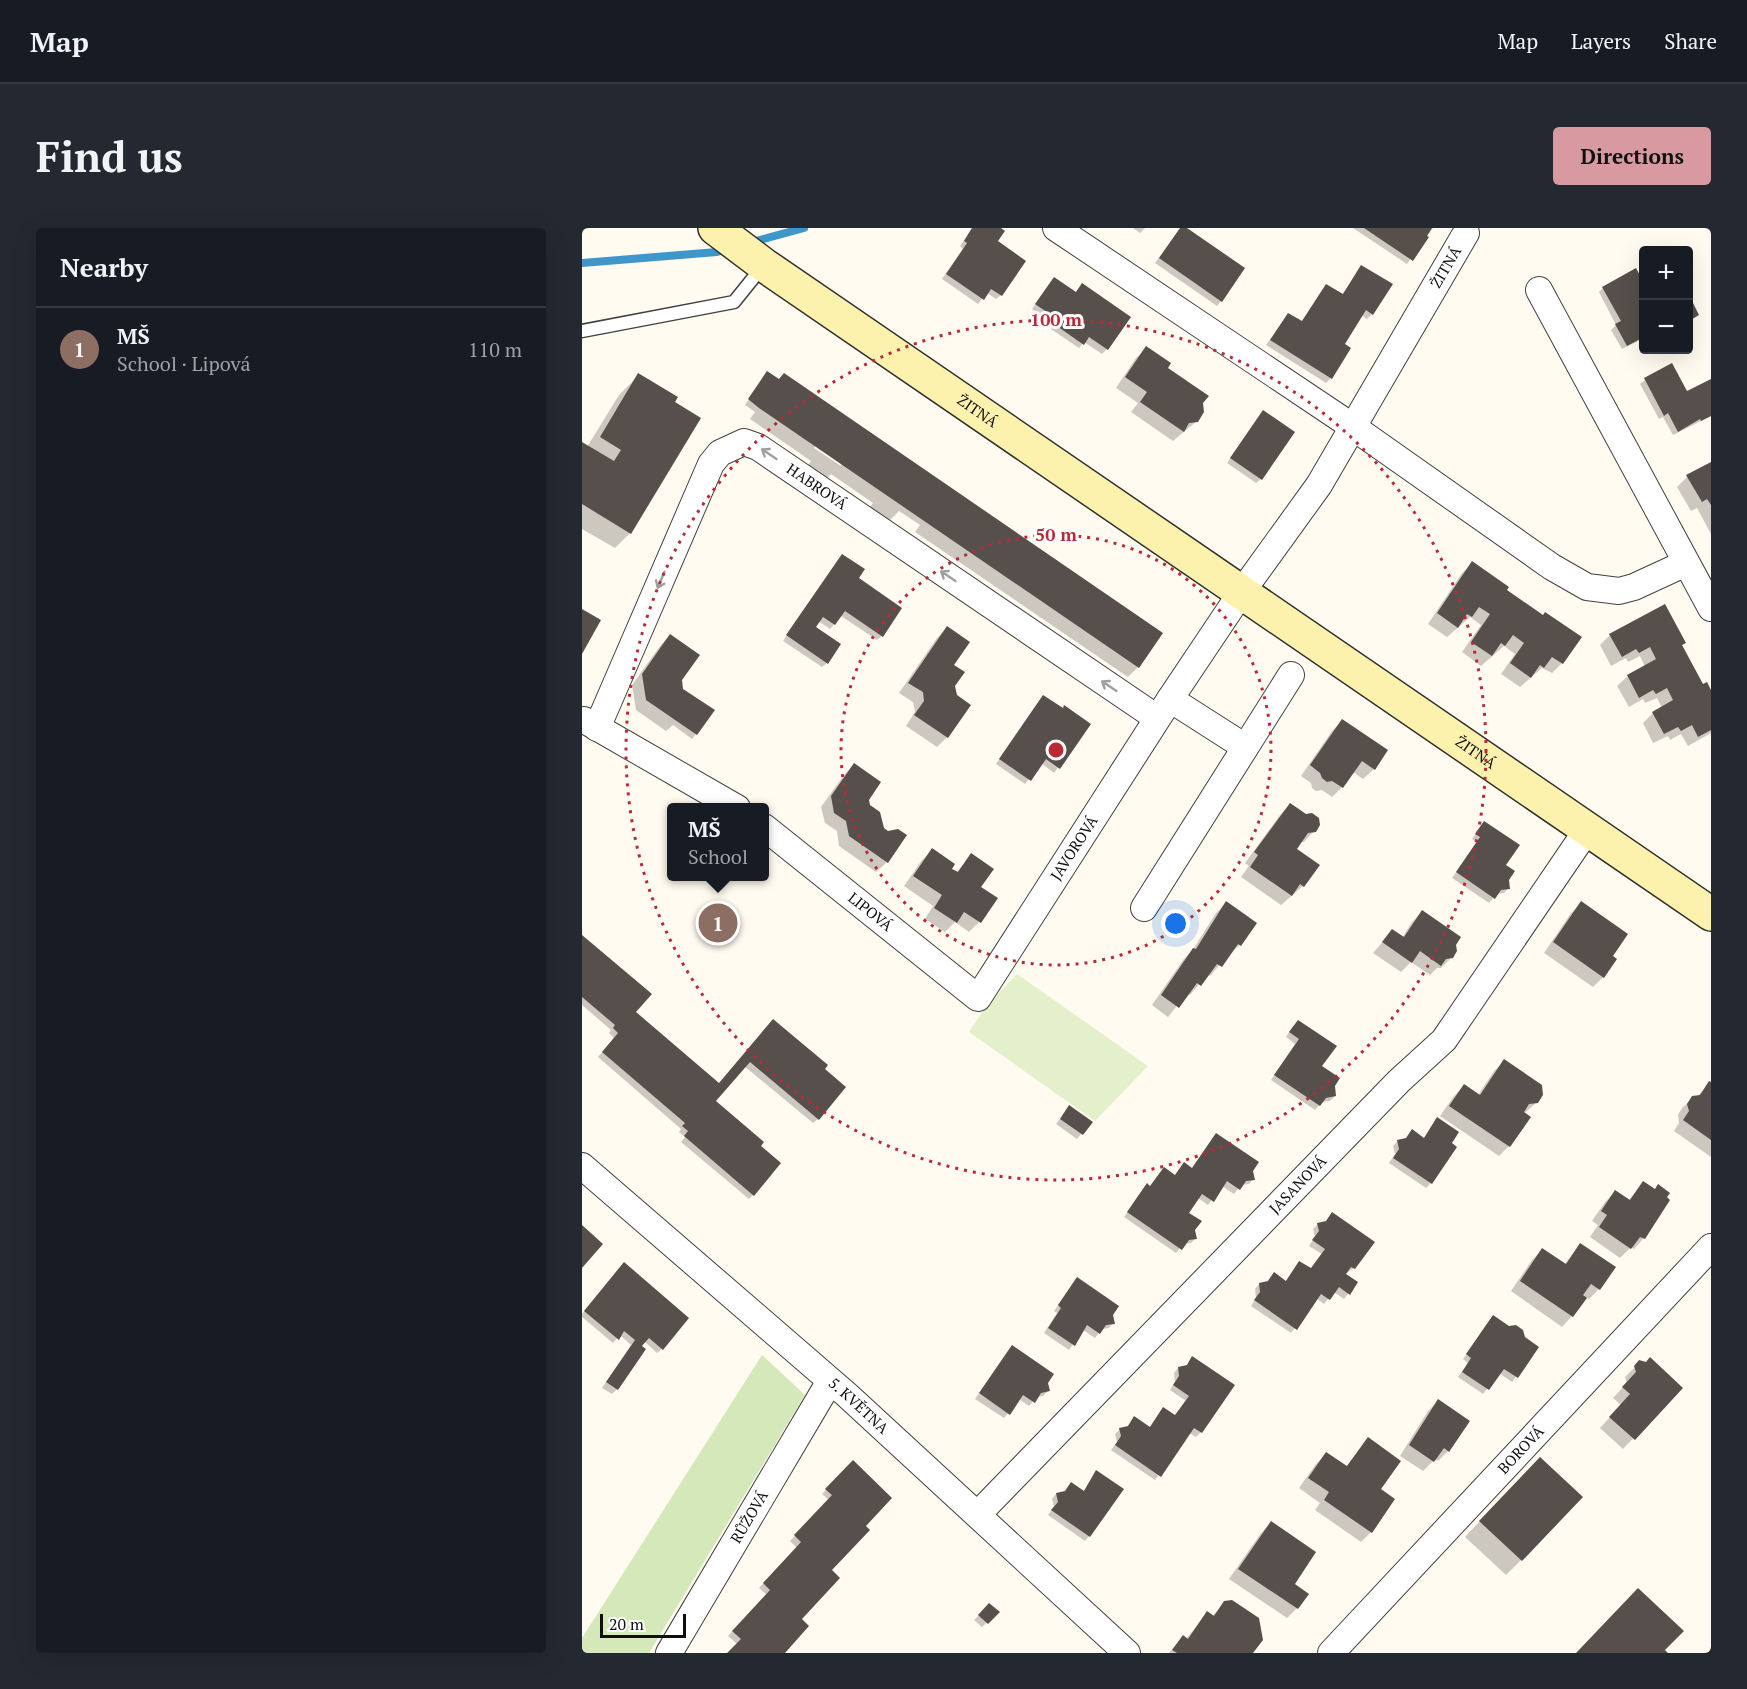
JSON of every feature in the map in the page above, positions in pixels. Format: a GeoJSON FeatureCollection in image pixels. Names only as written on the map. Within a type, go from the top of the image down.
{"type":"FeatureCollection","features":[{"type":"Feature","properties":{"kind":"street"},"geometry":{"type":"LineString","coordinates":[[1056,228],[1353,428],[1552,567],[1587,588],[1619,591],[1686,563]]}},
{"type":"Feature","properties":{"kind":"street","name":"ŽITNÁ"},"geometry":{"type":"LineString","coordinates":[[715,229],[758,261],[1711,914]]}},
{"type":"Feature","properties":{"kind":"street","name":"ŽITNÁ"},"geometry":{"type":"LineString","coordinates":[[1241,592],[1319,485],[1466,233]]}},
{"type":"Feature","properties":{"kind":"street"},"geometry":{"type":"LineString","coordinates":[[1539,290],[1711,608]]}},
{"type":"Feature","properties":{"kind":"street","name":"HABROVÁ"},"geometry":{"type":"LineString","coordinates":[[590,723],[711,464],[720,453],[744,442],[758,447],[1164,709]]}},
{"type":"Feature","properties":{"kind":"street","name":"JAVOROVÁ"},"geometry":{"type":"LineString","coordinates":[[978,998],[1241,592]]}},
{"type":"Feature","properties":{"kind":"street"},"geometry":{"type":"LineString","coordinates":[[1144,908],[1291,675]]}},
{"type":"Feature","properties":{"kind":"street"},"geometry":{"type":"LineString","coordinates":[[1164,709],[1245,747]]}},
{"type":"Feature","properties":{"kind":"street"},"geometry":{"type":"LineString","coordinates":[[590,723],[730,803]]}},
{"type":"Feature","properties":{"kind":"street","name":"LIPOVÁ"},"geometry":{"type":"LineString","coordinates":[[769,830],[978,998]]}},
{"type":"Feature","properties":{"kind":"street","name":"JASANOVÁ"},"geometry":{"type":"LineString","coordinates":[[978,1514],[1399,1081],[1444,1040],[1587,830]]}},
{"type":"Feature","properties":{"kind":"street","name":"5. KVĚTNA"},"geometry":{"type":"LineString","coordinates":[[582,1166],[830,1381],[978,1514],[1127,1653]]}},
{"type":"Feature","properties":{"kind":"street","name":"BOROVÁ"},"geometry":{"type":"LineString","coordinates":[[1331,1653],[1711,1247]]}},
{"type":"Feature","properties":{"kind":"street","name":"RŮŽOVÁ"},"geometry":{"type":"LineString","coordinates":[[669,1653],[830,1381]]}},
{"type":"Feature","properties":{"kind":"lane"},"geometry":{"type":"LineString","coordinates":[[582,331],[734,302],[758,261]]}},
{"type":"Feature","properties":{"kind":"green space"},"geometry":{"type":"Polygon","coordinates":[[[1017,974],[1148,1066],[1095,1121],[969,1032],[987,1005],[1017,974]]]}},
{"type":"Feature","properties":{"kind":"green space"},"geometry":{"type":"Polygon","coordinates":[[[762,1355],[805,1395],[649,1653],[582,1653],[582,1638],[762,1355]]]}},
{"type":"Feature","properties":{"kind":"building"},"geometry":{"type":"Polygon","coordinates":[[[972,228],[1001,228],[1005,231],[998,241],[1026,261],[1002,296],[991,289],[984,300],[946,274],[967,243],[964,241],[972,228]]]}},
{"type":"Feature","properties":{"kind":"building"},"geometry":{"type":"Polygon","coordinates":[[[1180,228],[1187,228],[1245,268],[1222,302],[1159,258],[1180,228]]]}},
{"type":"Feature","properties":{"kind":"building"},"geometry":{"type":"Polygon","coordinates":[[[1364,228],[1432,228],[1427,236],[1429,237],[1413,261],[1364,228]]]}},
{"type":"Feature","properties":{"kind":"building"},"geometry":{"type":"Polygon","coordinates":[[[1361,265],[1393,284],[1373,315],[1366,310],[1345,344],[1351,348],[1332,379],[1270,340],[1288,313],[1302,321],[1326,284],[1343,294],[1361,265]]]}},
{"type":"Feature","properties":{"kind":"building"},"geometry":{"type":"Polygon","coordinates":[[[1636,268],[1639,274],[1639,340],[1627,346],[1615,324],[1621,321],[1602,287],[1636,268]]]}},
{"type":"Feature","properties":{"kind":"building"},"geometry":{"type":"Polygon","coordinates":[[[1054,277],[1076,292],[1082,283],[1131,317],[1108,350],[1089,337],[1084,345],[1054,324],[1057,319],[1035,304],[1054,277]]]}},
{"type":"Feature","properties":{"kind":"building"},"geometry":{"type":"Polygon","coordinates":[[[1693,303],[1699,315],[1693,319],[1693,303]]]}},
{"type":"Feature","properties":{"kind":"building"},"geometry":{"type":"Polygon","coordinates":[[[1146,346],[1171,363],[1168,368],[1209,396],[1203,403],[1204,412],[1198,422],[1189,423],[1184,432],[1140,402],[1147,392],[1125,377],[1146,346]]]}},
{"type":"Feature","properties":{"kind":"building"},"geometry":{"type":"Polygon","coordinates":[[[1672,363],[1687,391],[1711,379],[1711,416],[1701,421],[1700,419],[1678,432],[1668,413],[1664,416],[1644,378],[1672,363]]]}},
{"type":"Feature","properties":{"kind":"building"},"geometry":{"type":"Polygon","coordinates":[[[767,371],[779,379],[784,373],[1163,633],[1139,668],[759,408],[748,399],[767,371]]]}},
{"type":"Feature","properties":{"kind":"building"},"geometry":{"type":"Polygon","coordinates":[[[638,373],[678,397],[675,402],[701,418],[631,534],[582,504],[582,442],[614,461],[621,450],[600,437],[638,373]]]}},
{"type":"Feature","properties":{"kind":"building"},"geometry":{"type":"Polygon","coordinates":[[[1263,410],[1295,432],[1262,480],[1230,458],[1263,410]]]}},
{"type":"Feature","properties":{"kind":"building"},"geometry":{"type":"Polygon","coordinates":[[[1711,462],[1711,505],[1707,499],[1702,502],[1686,475],[1711,462]]]}},
{"type":"Feature","properties":{"kind":"building"},"geometry":{"type":"Polygon","coordinates":[[[842,554],[865,569],[859,578],[902,608],[883,637],[845,611],[835,625],[823,617],[816,627],[841,644],[828,664],[786,635],[842,554]]]}},
{"type":"Feature","properties":{"kind":"building"},"geometry":{"type":"Polygon","coordinates":[[[1472,561],[1509,587],[1507,590],[1543,615],[1545,612],[1582,637],[1563,664],[1552,657],[1544,668],[1540,665],[1531,678],[1510,663],[1524,643],[1513,635],[1505,646],[1501,643],[1492,656],[1471,642],[1490,614],[1479,607],[1472,617],[1467,614],[1458,628],[1437,613],[1472,561]]]}},
{"type":"Feature","properties":{"kind":"building"},"geometry":{"type":"Polygon","coordinates":[[[1665,604],[1686,643],[1682,645],[1703,684],[1707,682],[1711,690],[1711,730],[1698,737],[1692,725],[1681,731],[1678,727],[1664,734],[1652,712],[1673,700],[1667,688],[1656,694],[1653,690],[1639,698],[1627,675],[1656,659],[1650,647],[1639,653],[1636,649],[1622,657],[1609,634],[1665,604]]]}},
{"type":"Feature","properties":{"kind":"building"},"geometry":{"type":"Polygon","coordinates":[[[582,609],[601,620],[582,654],[582,609]]]}},
{"type":"Feature","properties":{"kind":"building"},"geometry":{"type":"Polygon","coordinates":[[[947,626],[970,642],[954,665],[965,672],[955,686],[957,695],[971,705],[948,738],[914,715],[924,701],[923,692],[908,683],[947,626]]]}},
{"type":"Feature","properties":{"kind":"building"},"geometry":{"type":"Polygon","coordinates":[[[670,634],[700,655],[682,680],[683,689],[715,710],[697,735],[646,700],[642,674],[670,634]]]}},
{"type":"Feature","properties":{"kind":"building"},"geometry":{"type":"Polygon","coordinates":[[[1043,695],[1063,708],[1064,705],[1091,724],[1060,769],[1046,759],[1031,781],[999,759],[1043,695]]]}},
{"type":"Feature","properties":{"kind":"building"},"geometry":{"type":"Polygon","coordinates":[[[1342,719],[1388,750],[1375,770],[1362,761],[1343,788],[1332,781],[1327,782],[1310,765],[1342,719]]]}},
{"type":"Feature","properties":{"kind":"building"},"geometry":{"type":"Polygon","coordinates":[[[854,763],[881,782],[869,800],[870,805],[880,812],[884,828],[888,831],[898,829],[907,835],[888,863],[849,836],[846,821],[834,813],[831,796],[854,763]]]}},
{"type":"Feature","properties":{"kind":"building"},"geometry":{"type":"Polygon","coordinates":[[[1290,803],[1306,814],[1312,813],[1319,818],[1320,825],[1316,832],[1308,833],[1297,849],[1320,865],[1304,887],[1300,884],[1292,896],[1250,867],[1258,855],[1254,852],[1290,803]]]}},
{"type":"Feature","properties":{"kind":"building"},"geometry":{"type":"Polygon","coordinates":[[[1484,821],[1520,845],[1506,865],[1515,871],[1509,880],[1510,889],[1501,890],[1495,899],[1456,872],[1480,837],[1475,834],[1484,821]]]}},
{"type":"Feature","properties":{"kind":"building"},"geometry":{"type":"Polygon","coordinates":[[[932,848],[955,864],[952,869],[958,872],[971,853],[994,869],[981,887],[998,898],[981,923],[964,912],[957,923],[934,908],[942,895],[913,876],[932,848]]]}},
{"type":"Feature","properties":{"kind":"building"},"geometry":{"type":"Polygon","coordinates":[[[1226,901],[1257,923],[1222,967],[1217,964],[1201,986],[1197,983],[1179,1008],[1161,995],[1193,948],[1196,949],[1226,901]]]}},
{"type":"Feature","properties":{"kind":"building"},"geometry":{"type":"Polygon","coordinates":[[[1581,901],[1628,934],[1613,956],[1617,959],[1604,978],[1553,942],[1581,901]]]}},
{"type":"Feature","properties":{"kind":"building"},"geometry":{"type":"Polygon","coordinates":[[[1422,910],[1461,937],[1456,945],[1457,951],[1453,958],[1446,959],[1441,966],[1420,951],[1412,963],[1382,942],[1392,929],[1404,937],[1422,910]]]}},
{"type":"Feature","properties":{"kind":"building"},"geometry":{"type":"Polygon","coordinates":[[[582,935],[652,994],[636,1012],[719,1083],[773,1019],[828,1065],[825,1069],[846,1087],[819,1120],[750,1062],[716,1101],[764,1142],[761,1146],[781,1163],[754,1196],[684,1136],[688,1131],[682,1126],[685,1123],[602,1052],[618,1033],[613,1028],[615,1025],[582,997],[582,935]]]}},
{"type":"Feature","properties":{"kind":"building"},"geometry":{"type":"Polygon","coordinates":[[[1298,1020],[1337,1046],[1322,1066],[1340,1078],[1335,1086],[1336,1096],[1326,1098],[1320,1106],[1274,1075],[1299,1039],[1289,1032],[1298,1020]]]}},
{"type":"Feature","properties":{"kind":"building"},"geometry":{"type":"Polygon","coordinates":[[[1504,1059],[1542,1085],[1543,1095],[1538,1103],[1529,1104],[1524,1112],[1531,1117],[1510,1147],[1449,1106],[1464,1084],[1480,1095],[1504,1059]]]}},
{"type":"Feature","properties":{"kind":"building"},"geometry":{"type":"Polygon","coordinates":[[[1709,1081],[1711,1082],[1711,1140],[1683,1120],[1689,1111],[1687,1104],[1692,1096],[1700,1095],[1709,1081]]]}},
{"type":"Feature","properties":{"kind":"building"},"geometry":{"type":"Polygon","coordinates":[[[1069,1105],[1093,1122],[1083,1135],[1060,1119],[1069,1105]]]}},
{"type":"Feature","properties":{"kind":"building"},"geometry":{"type":"Polygon","coordinates":[[[1437,1117],[1459,1132],[1452,1143],[1457,1147],[1432,1184],[1393,1158],[1399,1149],[1397,1140],[1406,1138],[1412,1129],[1424,1138],[1437,1117]]]}},
{"type":"Feature","properties":{"kind":"building"},"geometry":{"type":"Polygon","coordinates":[[[1216,1133],[1259,1162],[1253,1171],[1255,1180],[1246,1181],[1240,1190],[1227,1181],[1214,1202],[1202,1194],[1189,1213],[1202,1221],[1195,1230],[1197,1239],[1189,1240],[1182,1250],[1127,1212],[1147,1183],[1150,1186],[1164,1167],[1175,1175],[1184,1162],[1192,1168],[1216,1133]]]}},
{"type":"Feature","properties":{"kind":"building"},"geometry":{"type":"Polygon","coordinates":[[[1643,1181],[1655,1189],[1658,1184],[1670,1193],[1667,1197],[1670,1200],[1645,1239],[1640,1237],[1631,1249],[1599,1227],[1607,1215],[1601,1211],[1615,1190],[1630,1200],[1643,1181]]]}},
{"type":"Feature","properties":{"kind":"building"},"geometry":{"type":"Polygon","coordinates":[[[1332,1212],[1375,1242],[1355,1269],[1351,1267],[1346,1274],[1358,1282],[1350,1295],[1339,1287],[1330,1300],[1321,1294],[1297,1330],[1254,1300],[1260,1292],[1259,1283],[1268,1281],[1274,1272],[1286,1281],[1299,1261],[1311,1268],[1325,1249],[1312,1240],[1319,1231],[1317,1223],[1326,1221],[1332,1212]]]}},
{"type":"Feature","properties":{"kind":"building"},"geometry":{"type":"Polygon","coordinates":[[[582,1225],[603,1244],[582,1268],[582,1225]]]}},
{"type":"Feature","properties":{"kind":"building"},"geometry":{"type":"Polygon","coordinates":[[[1580,1243],[1616,1267],[1600,1290],[1591,1284],[1583,1295],[1587,1298],[1573,1317],[1520,1281],[1542,1248],[1566,1264],[1580,1243]]]}},
{"type":"Feature","properties":{"kind":"building"},"geometry":{"type":"Polygon","coordinates":[[[624,1262],[689,1318],[663,1350],[649,1338],[642,1346],[646,1349],[618,1390],[606,1382],[635,1340],[624,1331],[619,1340],[584,1311],[624,1262]]]}},
{"type":"Feature","properties":{"kind":"building"},"geometry":{"type":"Polygon","coordinates":[[[1077,1277],[1119,1306],[1113,1315],[1115,1324],[1106,1325],[1100,1334],[1087,1325],[1075,1346],[1048,1328],[1061,1308],[1058,1305],[1077,1277]]]}},
{"type":"Feature","properties":{"kind":"building"},"geometry":{"type":"Polygon","coordinates":[[[1493,1315],[1509,1326],[1516,1325],[1523,1330],[1525,1337],[1539,1347],[1518,1378],[1504,1369],[1489,1390],[1462,1372],[1471,1358],[1466,1354],[1493,1315]]]}},
{"type":"Feature","properties":{"kind":"building"},"geometry":{"type":"Polygon","coordinates":[[[1012,1345],[1054,1374],[1048,1383],[1050,1391],[1041,1393],[1035,1403],[1023,1395],[1010,1415],[979,1393],[1012,1345]]]}},
{"type":"Feature","properties":{"kind":"building"},"geometry":{"type":"Polygon","coordinates":[[[1192,1356],[1235,1385],[1202,1433],[1194,1428],[1161,1477],[1115,1445],[1121,1436],[1119,1428],[1128,1426],[1134,1416],[1150,1427],[1163,1407],[1175,1415],[1189,1396],[1173,1385],[1179,1376],[1178,1367],[1187,1365],[1192,1356]]]}},
{"type":"Feature","properties":{"kind":"building"},"geometry":{"type":"Polygon","coordinates":[[[1650,1357],[1683,1388],[1635,1440],[1609,1417],[1630,1394],[1622,1387],[1636,1372],[1634,1366],[1639,1360],[1646,1362],[1650,1357]]]}},
{"type":"Feature","properties":{"kind":"building"},"geometry":{"type":"Polygon","coordinates":[[[1438,1399],[1470,1421],[1449,1452],[1444,1448],[1434,1462],[1409,1445],[1438,1399]]]}},
{"type":"Feature","properties":{"kind":"building"},"geometry":{"type":"Polygon","coordinates":[[[1368,1437],[1401,1461],[1381,1489],[1395,1499],[1372,1533],[1324,1500],[1329,1492],[1308,1478],[1326,1452],[1347,1466],[1368,1437]]]}},
{"type":"Feature","properties":{"kind":"building"},"geometry":{"type":"Polygon","coordinates":[[[1540,1457],[1583,1497],[1522,1561],[1479,1521],[1540,1457]]]}},
{"type":"Feature","properties":{"kind":"building"},"geometry":{"type":"Polygon","coordinates":[[[853,1460],[892,1498],[866,1526],[870,1530],[832,1570],[840,1578],[802,1619],[809,1626],[785,1653],[727,1653],[741,1639],[732,1631],[770,1590],[763,1583],[801,1542],[794,1535],[832,1495],[825,1489],[853,1460]]]}},
{"type":"Feature","properties":{"kind":"building"},"geometry":{"type":"Polygon","coordinates":[[[1096,1470],[1124,1489],[1090,1537],[1051,1510],[1058,1502],[1056,1493],[1065,1491],[1071,1482],[1084,1491],[1096,1470]]]}},
{"type":"Feature","properties":{"kind":"building"},"geometry":{"type":"Polygon","coordinates":[[[1271,1521],[1316,1552],[1295,1584],[1309,1594],[1298,1609],[1238,1569],[1271,1521]]]}},
{"type":"Feature","properties":{"kind":"building"},"geometry":{"type":"Polygon","coordinates":[[[1638,1588],[1684,1631],[1665,1650],[1668,1653],[1576,1653],[1638,1588]]]}},
{"type":"Feature","properties":{"kind":"building"},"geometry":{"type":"Polygon","coordinates":[[[1232,1600],[1259,1618],[1263,1640],[1253,1653],[1177,1653],[1172,1650],[1183,1635],[1188,1639],[1207,1611],[1214,1616],[1224,1601],[1232,1600]]]}},
{"type":"Feature","properties":{"kind":"building"},"geometry":{"type":"Polygon","coordinates":[[[989,1603],[1000,1612],[988,1624],[978,1615],[989,1603]]]}},
{"type":"Feature","properties":{"kind":"waterway"},"geometry":{"type":"LineString","coordinates":[[749,243],[804,228]]}},
{"type":"Feature","properties":{"kind":"waterway"},"geometry":{"type":"LineString","coordinates":[[582,263],[717,252],[728,249]]}},
{"type":"Feature","properties":{"kind":"place","name":"MŠ"},"geometry":{"type":"Point","coordinates":[718,923]}}]}
